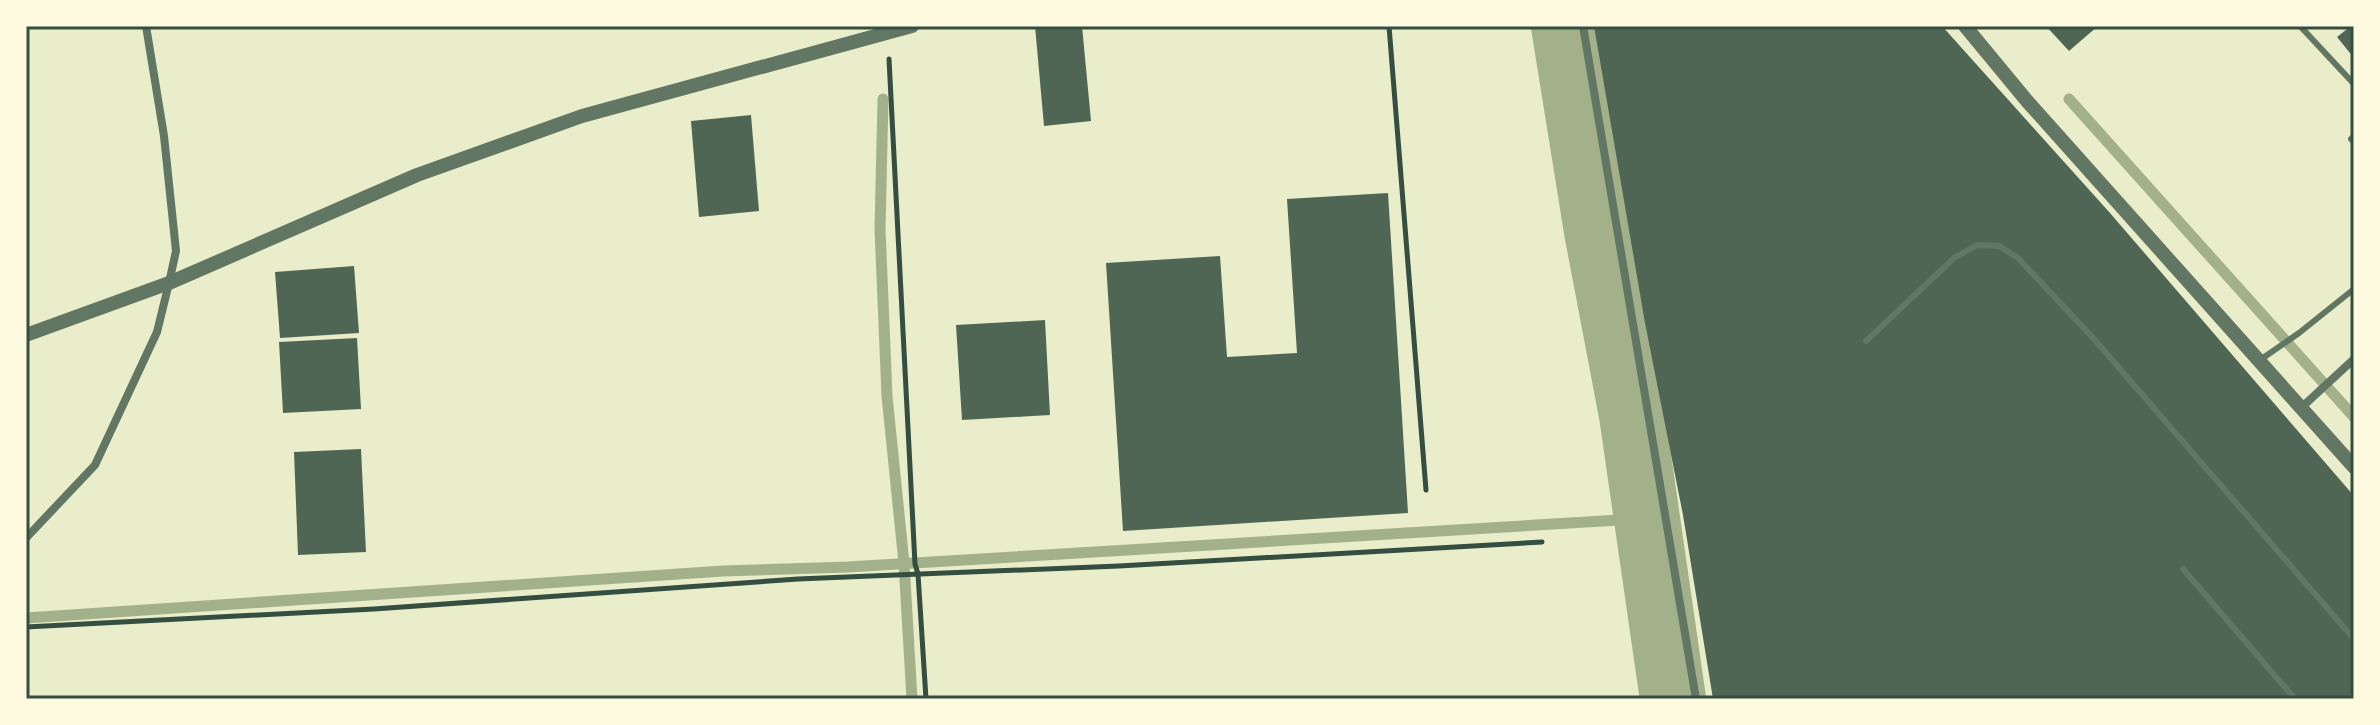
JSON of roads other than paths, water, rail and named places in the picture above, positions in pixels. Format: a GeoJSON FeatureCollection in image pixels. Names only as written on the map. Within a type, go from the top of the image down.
{"type":"FeatureCollection","features":[{"type":"Feature","properties":{"kind":"street"},"geometry":{"type":"LineString","coordinates":[[26,538],[95,465],[157,332],[169,283],[176,251],[164,136],[146,26]]}},
{"type":"Feature","properties":{"kind":"street"},"geometry":{"type":"LineString","coordinates":[[26,335],[169,283],[417,175],[582,116],[912,26]]}},
{"type":"Feature","properties":{"kind":"street"},"geometry":{"type":"LineString","coordinates":[[1583,26],[1696,699]]}},
{"type":"Feature","properties":{"kind":"street"},"geometry":{"type":"LineString","coordinates":[[1965,26],[2027,101],[2354,467]]}},
{"type":"Feature","properties":{"kind":"street"},"geometry":{"type":"LineString","coordinates":[[2302,407],[2354,359]]}},
{"type":"Feature","properties":{"kind":"lane"},"geometry":{"type":"LineString","coordinates":[[2300,26],[2354,84]]}},
{"type":"Feature","properties":{"kind":"lane"},"geometry":{"type":"LineString","coordinates":[[2354,136],[2351,139],[2354,142]]}},
{"type":"Feature","properties":{"kind":"lane"},"geometry":{"type":"LineString","coordinates":[[1866,341],[1954,258],[1977,245],[1999,246],[2018,258],[2094,339],[2354,639]]}},
{"type":"Feature","properties":{"kind":"lane"},"geometry":{"type":"LineString","coordinates":[[2260,360],[2354,289]]}},
{"type":"Feature","properties":{"kind":"lane"},"geometry":{"type":"LineString","coordinates":[[2183,569],[2295,699]]}},
{"type":"Feature","properties":{"kind":"waterway"},"geometry":{"type":"LineString","coordinates":[[1564,26],[1597,231],[1632,415],[1673,699]]}},
{"type":"Feature","properties":{"kind":"waterway"},"geometry":{"type":"LineString","coordinates":[[883,99],[880,229],[887,396],[904,563],[912,699]]}},
{"type":"Feature","properties":{"kind":"waterway"},"geometry":{"type":"LineString","coordinates":[[2069,99],[2354,417]]}},
{"type":"Feature","properties":{"kind":"waterway"},"geometry":{"type":"LineString","coordinates":[[1590,190],[1629,155]]}},
{"type":"Feature","properties":{"kind":"waterway"},"geometry":{"type":"LineString","coordinates":[[26,618],[723,571],[848,567],[1619,520]]}}]}
